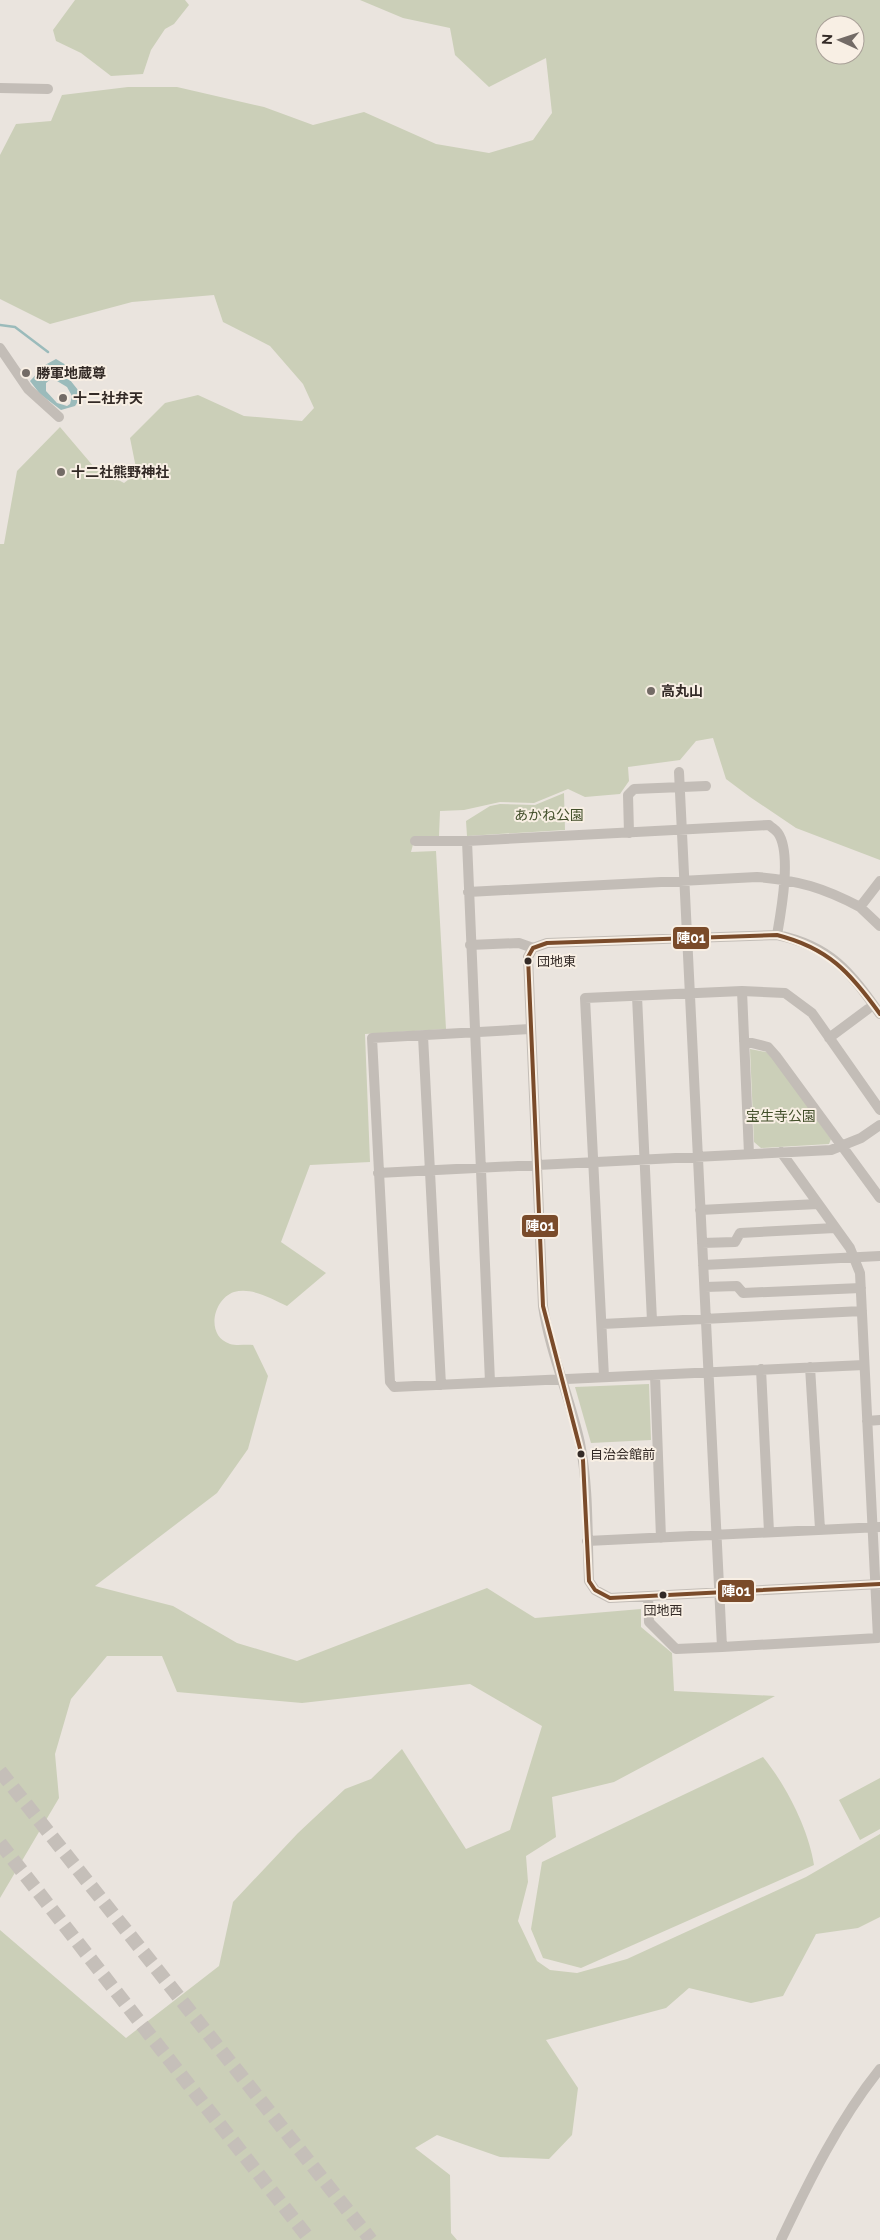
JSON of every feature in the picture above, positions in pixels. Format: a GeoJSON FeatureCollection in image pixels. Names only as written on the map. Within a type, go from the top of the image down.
{"type":"FeatureCollection","features":[{"type":"Feature","properties":{"kind":"street"},"geometry":{"type":"LineString","coordinates":[[0,88],[48,89]]}},
{"type":"Feature","properties":{"kind":"street"},"geometry":{"type":"LineString","coordinates":[[0,348],[28,389],[59,417]]}},
{"type":"Feature","properties":{"kind":"street"},"geometry":{"type":"LineString","coordinates":[[678,772],[722,1647]]}},
{"type":"Feature","properties":{"kind":"street"},"geometry":{"type":"LineString","coordinates":[[629,833],[628,795],[634,789],[706,786]]}},
{"type":"Feature","properties":{"kind":"street"},"geometry":{"type":"LineString","coordinates":[[415,841],[467,841],[769,825],[778,832],[782,840],[786,879],[777,935]]}},
{"type":"Feature","properties":{"kind":"street"},"geometry":{"type":"LineString","coordinates":[[467,841],[490,1382]]}},
{"type":"Feature","properties":{"kind":"street"},"geometry":{"type":"LineString","coordinates":[[468,892],[757,877],[786,879],[816,886],[860,907],[880,926]]}},
{"type":"Feature","properties":{"kind":"street"},"geometry":{"type":"LineString","coordinates":[[860,907],[880,881]]}},
{"type":"Feature","properties":{"kind":"street"},"geometry":{"type":"LineString","coordinates":[[470,945],[519,943],[533,948],[547,943],[777,935],[794,938],[836,960],[855,978],[880,1014]]}},
{"type":"Feature","properties":{"kind":"street"},"geometry":{"type":"LineString","coordinates":[[533,948],[528,957],[530,1030],[538,1165],[543,1306],[551,1343],[563,1379],[580,1444],[584,1473],[590,1581],[594,1590],[610,1598],[878,1585]]}},
{"type":"Feature","properties":{"kind":"street"},"geometry":{"type":"LineString","coordinates":[[604,1377],[585,998],[770,990],[785,993],[812,1013],[880,1110]]}},
{"type":"Feature","properties":{"kind":"street"},"geometry":{"type":"LineString","coordinates":[[742,991],[749,1154]]}},
{"type":"Feature","properties":{"kind":"street"},"geometry":{"type":"LineString","coordinates":[[637,996],[652,1321]]}},
{"type":"Feature","properties":{"kind":"street"},"geometry":{"type":"LineString","coordinates":[[829,1038],[868,1010]]}},
{"type":"Feature","properties":{"kind":"street"},"geometry":{"type":"LineString","coordinates":[[530,1030],[372,1038],[390,1382],[394,1387],[864,1365]]}},
{"type":"Feature","properties":{"kind":"street"},"geometry":{"type":"LineString","coordinates":[[423,1036],[441,1385]]}},
{"type":"Feature","properties":{"kind":"street"},"geometry":{"type":"LineString","coordinates":[[744,1041],[768,1047],[776,1056],[844,1146],[880,1198]]}},
{"type":"Feature","properties":{"kind":"street"},"geometry":{"type":"LineString","coordinates":[[378,1173],[831,1150],[861,1138],[880,1125]]}},
{"type":"Feature","properties":{"kind":"street"},"geometry":{"type":"LineString","coordinates":[[648,1596],[649,1622],[676,1649],[878,1638],[876,1527],[867,1420],[862,1288],[855,1257],[781,1152]]}},
{"type":"Feature","properties":{"kind":"street"},"geometry":{"type":"LineString","coordinates":[[700,1210],[818,1204]]}},
{"type":"Feature","properties":{"kind":"street"},"geometry":{"type":"LineString","coordinates":[[702,1243],[735,1242],[740,1233],[835,1228]]}},
{"type":"Feature","properties":{"kind":"street"},"geometry":{"type":"LineString","coordinates":[[704,1265],[880,1256]]}},
{"type":"Feature","properties":{"kind":"street"},"geometry":{"type":"LineString","coordinates":[[705,1287],[737,1286],[743,1293],[862,1288]]}},
{"type":"Feature","properties":{"kind":"street"},"geometry":{"type":"LineString","coordinates":[[602,1324],[862,1311]]}},
{"type":"Feature","properties":{"kind":"street"},"geometry":{"type":"LineString","coordinates":[[810,1367],[820,1529]]}},
{"type":"Feature","properties":{"kind":"street"},"geometry":{"type":"LineString","coordinates":[[761,1369],[769,1532]]}},
{"type":"Feature","properties":{"kind":"street"},"geometry":{"type":"LineString","coordinates":[[655,1375],[661,1538]]}},
{"type":"Feature","properties":{"kind":"street"},"geometry":{"type":"LineString","coordinates":[[867,1420],[880,1420]]}},
{"type":"Feature","properties":{"kind":"street"},"geometry":{"type":"LineString","coordinates":[[587,1541],[876,1527]]}},
{"type":"Feature","properties":{"kind":"street"},"geometry":{"type":"LineString","coordinates":[[781,2240],[805,2189],[861,2093],[880,2070]]}},
{"type":"Feature","properties":{"kind":"green space"},"geometry":{"type":"Polygon","coordinates":[[[75,0],[185,0],[189,5],[174,24],[165,29],[151,50],[143,74],[111,76],[81,53],[56,41],[53,30],[75,0]]]}},
{"type":"Feature","properties":{"kind":"green space"},"geometry":{"type":"Polygon","coordinates":[[[360,0],[880,0],[880,860],[796,828],[750,797],[726,779],[713,738],[696,741],[680,760],[628,767],[629,781],[620,794],[585,797],[568,789],[534,803],[500,802],[464,810],[440,811],[439,836],[415,837],[411,852],[436,851],[446,1029],[365,1034],[370,1162],[310,1165],[281,1242],[326,1273],[287,1306],[255,1292],[241,1291],[227,1296],[217,1309],[215,1326],[222,1340],[236,1345],[253,1345],[268,1376],[248,1449],[217,1493],[95,1586],[173,1606],[237,1643],[297,1661],[487,1588],[535,1618],[641,1609],[641,1627],[672,1653],[674,1691],[775,1696],[614,1782],[552,1797],[556,1837],[526,1856],[528,1882],[518,1921],[537,1961],[550,1970],[577,1973],[627,1959],[806,1877],[880,1834],[880,1917],[858,1928],[816,1934],[783,1996],[751,2003],[689,1988],[666,2008],[546,2040],[578,2088],[572,2135],[549,2159],[500,2157],[437,2135],[415,2148],[450,2175],[451,2233],[457,2240],[0,2240],[0,1930],[126,2038],[219,1966],[233,1902],[298,1833],[345,1789],[371,1779],[402,1749],[466,1849],[510,1830],[542,1726],[470,1684],[302,1703],[177,1692],[162,1656],[107,1656],[71,1699],[55,1754],[59,1798],[0,1898],[0,544],[4,544],[17,471],[60,427],[94,467],[124,483],[137,473],[130,438],[165,403],[198,395],[244,416],[302,421],[314,408],[303,384],[270,346],[223,322],[214,295],[132,302],[50,324],[0,299],[0,155],[16,124],[51,121],[62,95],[128,87],[177,87],[264,107],[313,125],[364,112],[436,144],[489,153],[533,140],[552,113],[546,58],[489,87],[455,55],[450,28],[403,18],[360,0]]]}},
{"type":"Feature","properties":{"kind":"green space","name":"あかね公園"},"geometry":{"type":"Polygon","coordinates":[[[564,793],[565,830],[467,836],[466,821],[490,806],[500,804],[535,805],[564,793]]]}},
{"type":"Feature","properties":{"kind":"green space","name":"宝生寺公園"},"geometry":{"type":"Polygon","coordinates":[[[750,1049],[766,1052],[774,1060],[831,1139],[829,1144],[761,1148],[754,1142],[750,1049]]]}},
{"type":"Feature","properties":{"kind":"green space"},"geometry":{"type":"Polygon","coordinates":[[[649,1384],[651,1440],[591,1443],[575,1387],[649,1384]]]}},
{"type":"Feature","properties":{"kind":"green space"},"geometry":{"type":"Polygon","coordinates":[[[763,1757],[772,1768],[795,1808],[807,1837],[814,1865],[581,1968],[543,1958],[531,1929],[542,1862],[763,1757]]]}},
{"type":"Feature","properties":{"kind":"green space"},"geometry":{"type":"Polygon","coordinates":[[[880,1778],[880,1829],[860,1840],[839,1800],[880,1778]]]}},
{"type":"Feature","properties":{"kind":"water"},"geometry":{"type":"Polygon","coordinates":[[[56,359],[71,368],[55,370],[54,375],[70,380],[82,395],[75,406],[61,410],[40,394],[30,381],[45,365],[56,359]],[[52,378],[46,383],[46,391],[57,403],[67,406],[70,404],[72,396],[67,387],[52,378]]]}},
{"type":"Feature","properties":{"kind":"waterway"},"geometry":{"type":"LineString","coordinates":[[0,325],[15,327],[48,352]]}},
{"type":"Feature","properties":{"kind":"tunnel"},"geometry":{"type":"LineString","coordinates":[[0,1771],[371,2240]]}},
{"type":"Feature","properties":{"kind":"tunnel"},"geometry":{"type":"LineString","coordinates":[[0,1843],[310,2240]]}},
{"type":"Feature","properties":{"kind":"transit line","name":"陣01"},"geometry":{"type":"LineString","coordinates":[[880,1014],[848,974],[836,964],[810,947],[777,935],[547,943],[533,948],[528,957],[543,1306],[583,1460],[589,1581],[595,1590],[610,1598],[880,1584]]}},
{"type":"Feature","properties":{"kind":"place","name":"勝軍地蔵尊"},"geometry":{"type":"Point","coordinates":[26,373]}},
{"type":"Feature","properties":{"kind":"place","name":"十二社弁天"},"geometry":{"type":"Point","coordinates":[63,398]}},
{"type":"Feature","properties":{"kind":"place","name":"十二社熊野神社"},"geometry":{"type":"Point","coordinates":[61,472]}},
{"type":"Feature","properties":{"kind":"place","name":"高丸山"},"geometry":{"type":"Point","coordinates":[651,691]}},
{"type":"Feature","properties":{"kind":"place","name":"団地東"},"geometry":{"type":"Point","coordinates":[528,961]}},
{"type":"Feature","properties":{"kind":"place","name":"自治会館前"},"geometry":{"type":"Point","coordinates":[581,1454]}},
{"type":"Feature","properties":{"kind":"place","name":"団地西"},"geometry":{"type":"Point","coordinates":[663,1595]}}]}
